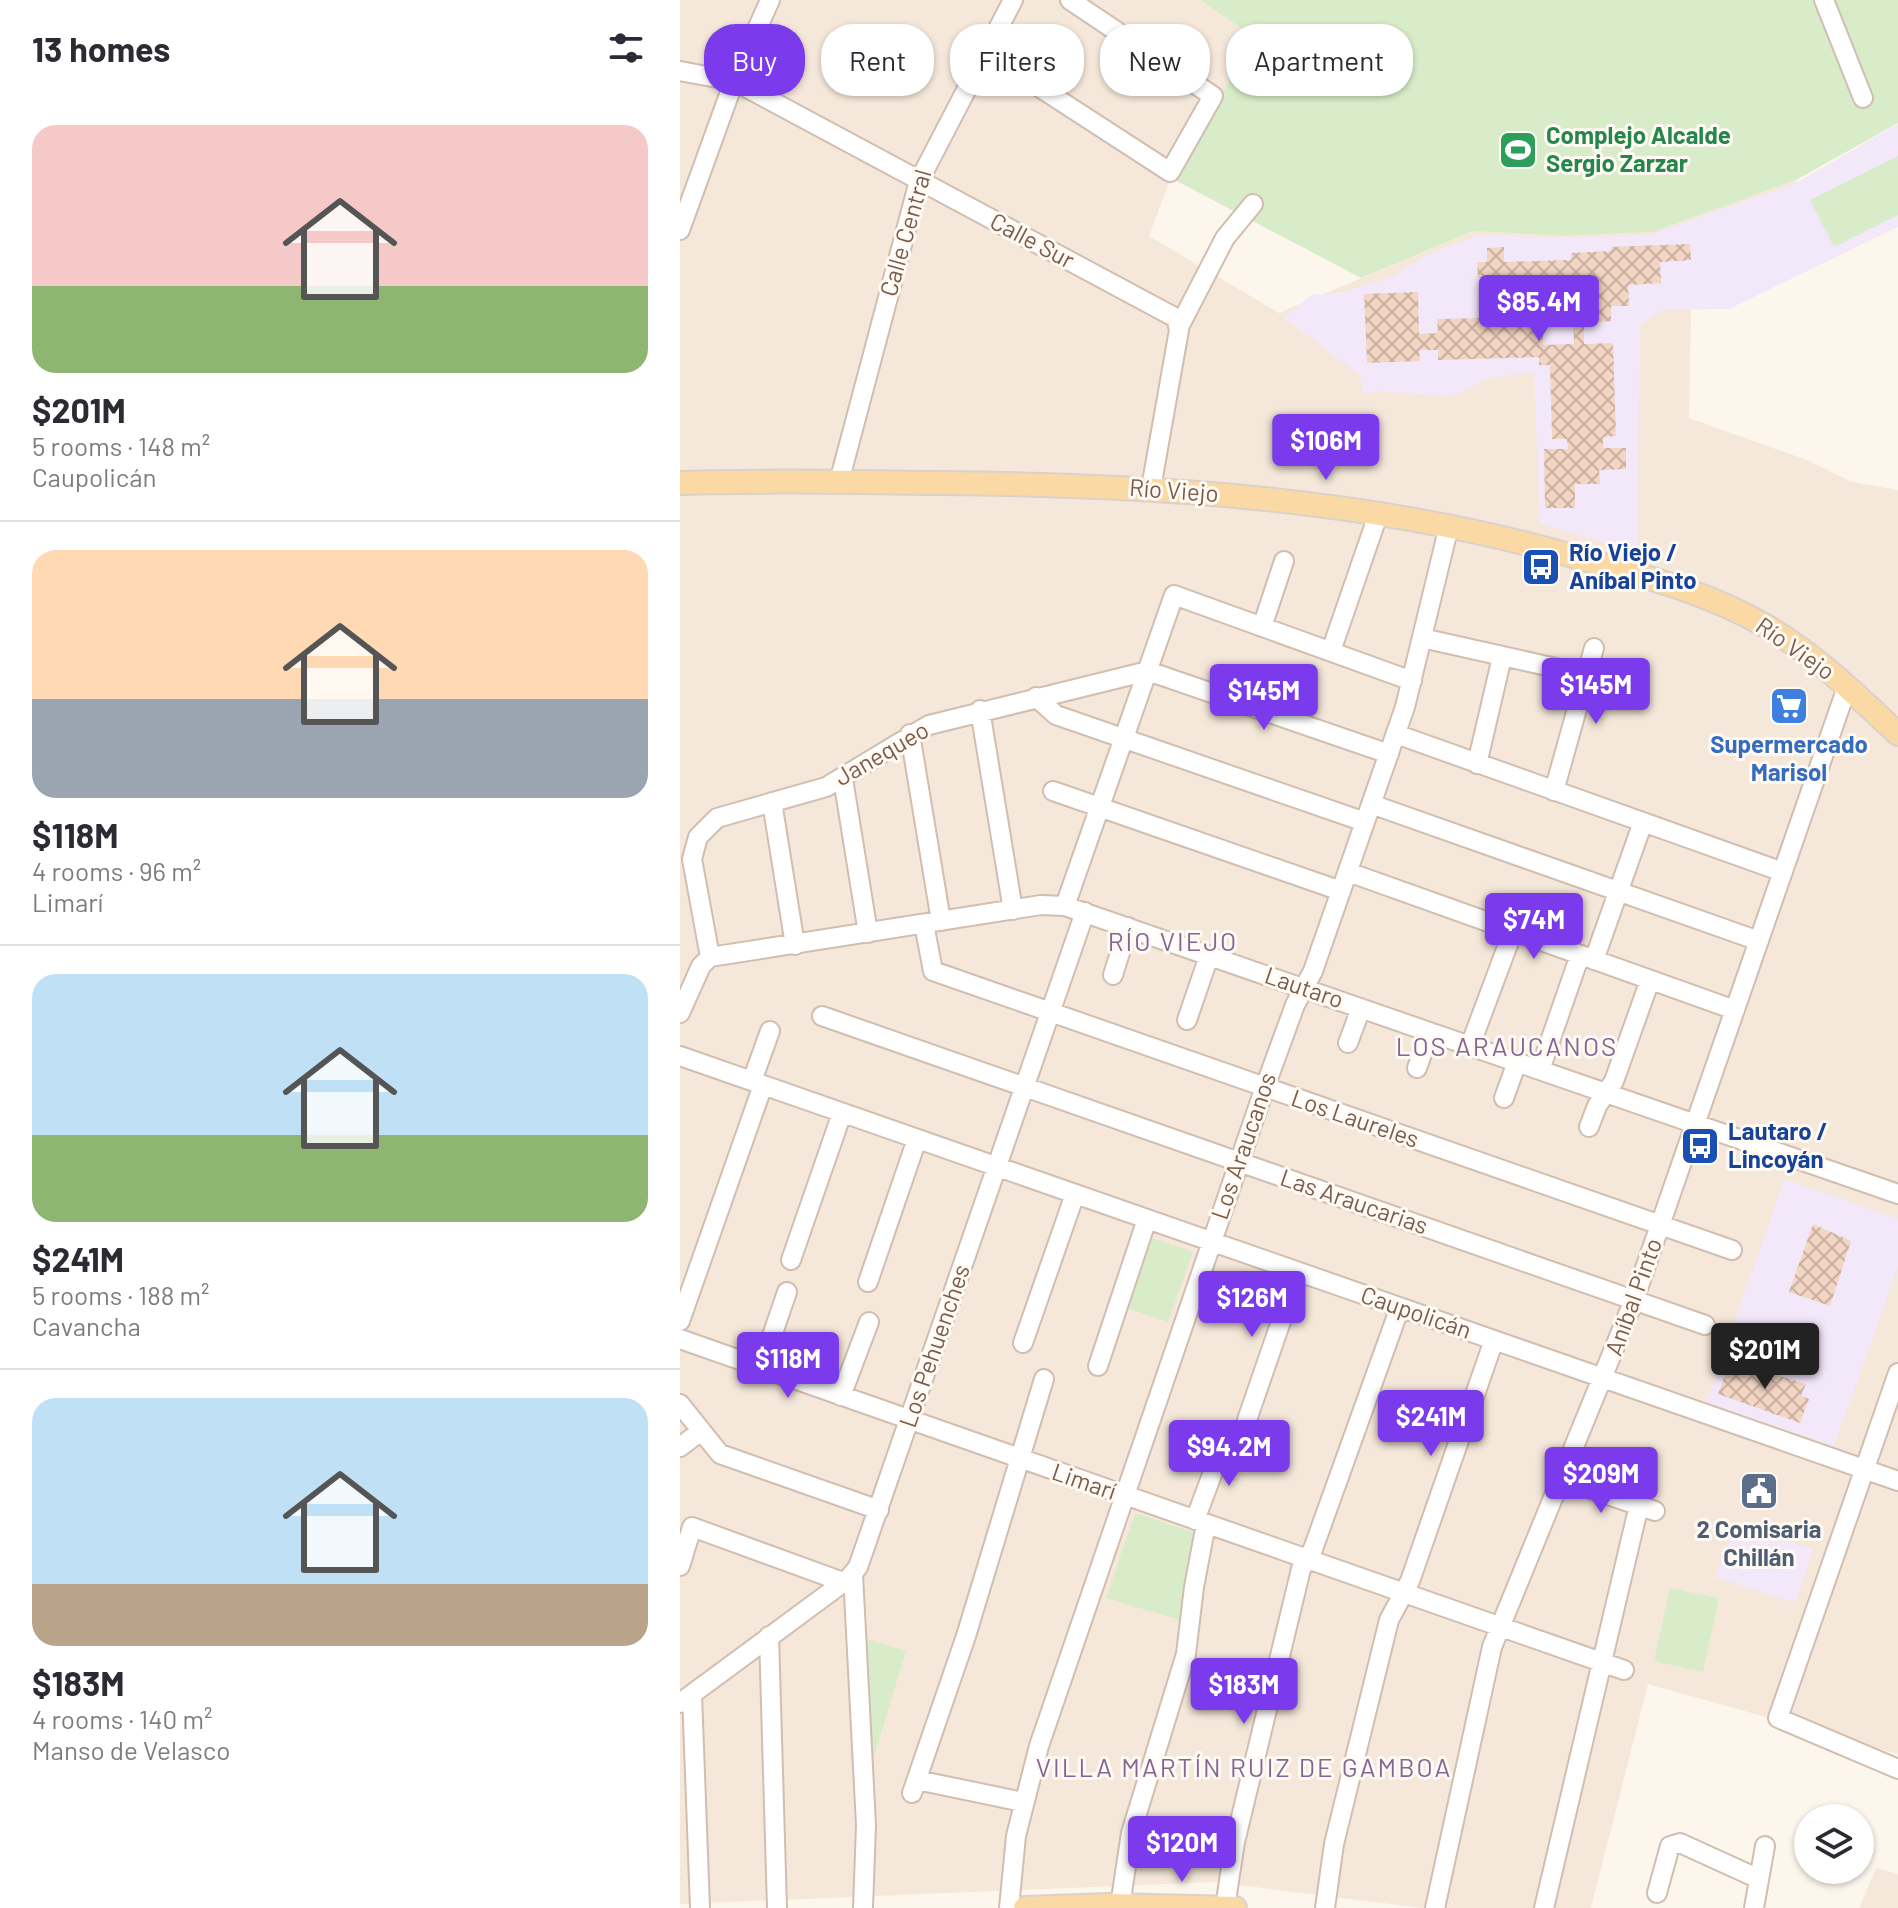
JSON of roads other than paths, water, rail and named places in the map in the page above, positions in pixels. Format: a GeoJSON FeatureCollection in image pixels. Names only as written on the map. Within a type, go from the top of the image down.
{"type":"FeatureCollection","features":[{"type":"Feature","properties":{"kind":"main road","name":"Río Viejo"},"geometry":{"type":"LineString","coordinates":[[680,483],[839,482],[1151,488],[1379,512],[1449,526],[1519,541],[1683,589],[1763,624],[1818,661],[1898,734]]}},
{"type":"Feature","properties":{"kind":"main road"},"geometry":{"type":"LineString","coordinates":[[1025,1908],[1235,1908]]}},
{"type":"Feature","properties":{"kind":"street"},"geometry":{"type":"LineString","coordinates":[[759,24],[770,0]]}},
{"type":"Feature","properties":{"kind":"street","name":"Calle Central"},"geometry":{"type":"LineString","coordinates":[[1000,24],[1013,0]]}},
{"type":"Feature","properties":{"kind":"street"},"geometry":{"type":"LineString","coordinates":[[1053,96],[1170,172],[1213,96],[1070,0]]}},
{"type":"Feature","properties":{"kind":"street"},"geometry":{"type":"LineString","coordinates":[[1824,0],[1863,98]]}},
{"type":"Feature","properties":{"kind":"street","name":"Calle Sur"},"geometry":{"type":"LineString","coordinates":[[680,71],[704,75]]}},
{"type":"Feature","properties":{"kind":"street"},"geometry":{"type":"LineString","coordinates":[[680,230],[729,96]]}},
{"type":"Feature","properties":{"kind":"street","name":"Calle Sur"},"geometry":{"type":"LineString","coordinates":[[762,96],[1174,316],[1180,325]]}},
{"type":"Feature","properties":{"kind":"street","name":"Calle Central"},"geometry":{"type":"LineString","coordinates":[[839,482],[919,181],[962,96]]}},
{"type":"Feature","properties":{"kind":"street"},"geometry":{"type":"LineString","coordinates":[[1151,488],[1180,325],[1225,238],[1253,204]]}},
{"type":"Feature","properties":{"kind":"street"},"geometry":{"type":"LineString","coordinates":[[1331,651],[1379,512]]}},
{"type":"Feature","properties":{"kind":"street","name":"Los Araucanos"},"geometry":{"type":"LineString","coordinates":[[1009,1908],[1023,1802],[1211,1241],[1396,734],[1412,681],[1449,526]]}},
{"type":"Feature","properties":{"kind":"street"},"geometry":{"type":"LineString","coordinates":[[1262,627],[1284,561]]}},
{"type":"Feature","properties":{"kind":"street"},"geometry":{"type":"LineString","coordinates":[[1065,906],[1174,595],[1412,681]]}},
{"type":"Feature","properties":{"kind":"street"},"geometry":{"type":"LineString","coordinates":[[1422,638],[1587,675]]}},
{"type":"Feature","properties":{"kind":"street"},"geometry":{"type":"LineString","coordinates":[[1554,791],[1594,648]]}},
{"type":"Feature","properties":{"kind":"street"},"geometry":{"type":"LineString","coordinates":[[1477,764],[1502,657]]}},
{"type":"Feature","properties":{"kind":"street"},"geometry":{"type":"LineString","coordinates":[[1148,671],[1389,754]]}},
{"type":"Feature","properties":{"kind":"street","name":"Janequeo"},"geometry":{"type":"LineString","coordinates":[[710,957],[686,867],[694,844],[709,823],[843,779],[910,734],[980,710],[1148,671]]}},
{"type":"Feature","properties":{"kind":"street","name":"Aníbal Pinto"},"geometry":{"type":"LineString","coordinates":[[1435,1908],[1481,1685],[1501,1627],[1634,1300],[1847,687]]}},
{"type":"Feature","properties":{"kind":"street"},"geometry":{"type":"LineString","coordinates":[[1036,697],[1051,713],[1365,822]]}},
{"type":"Feature","properties":{"kind":"street"},"geometry":{"type":"LineString","coordinates":[[980,710],[1013,910]]}},
{"type":"Feature","properties":{"kind":"street"},"geometry":{"type":"LineString","coordinates":[[910,734],[932,923]]}},
{"type":"Feature","properties":{"kind":"street"},"geometry":{"type":"LineString","coordinates":[[1396,734],[1783,872]]}},
{"type":"Feature","properties":{"kind":"street"},"geometry":{"type":"LineString","coordinates":[[843,779],[868,933]]}},
{"type":"Feature","properties":{"kind":"street"},"geometry":{"type":"LineString","coordinates":[[1053,791],[1341,891]]}},
{"type":"Feature","properties":{"kind":"street"},"geometry":{"type":"LineString","coordinates":[[772,802],[795,945]]}},
{"type":"Feature","properties":{"kind":"street"},"geometry":{"type":"LineString","coordinates":[[1371,804],[1759,941]]}},
{"type":"Feature","properties":{"kind":"street"},"geometry":{"type":"LineString","coordinates":[[1540,1070],[1619,891],[1643,822]]}},
{"type":"Feature","properties":{"kind":"street"},"geometry":{"type":"LineString","coordinates":[[1348,872],[1735,1010]]}},
{"type":"Feature","properties":{"kind":"street","name":"Lautaro"},"geometry":{"type":"LineString","coordinates":[[710,957],[1013,910],[1065,906],[1898,1194]]}},
{"type":"Feature","properties":{"kind":"street","name":"Los Pehuenches"},"geometry":{"type":"LineString","coordinates":[[848,1578],[879,1510],[1085,912]]}},
{"type":"Feature","properties":{"kind":"street","name":"Los Laureles"},"geometry":{"type":"LineString","coordinates":[[932,923],[933,971],[1732,1250]]}},
{"type":"Feature","properties":{"kind":"street"},"geometry":{"type":"LineString","coordinates":[[1113,975],[1128,927]]}},
{"type":"Feature","properties":{"kind":"street"},"geometry":{"type":"LineString","coordinates":[[1470,1046],[1513,931]]}},
{"type":"Feature","properties":{"kind":"street"},"geometry":{"type":"LineString","coordinates":[[1187,1020],[1209,956]]}},
{"type":"Feature","properties":{"kind":"street"},"geometry":{"type":"LineString","coordinates":[[680,1013],[701,966],[710,957]]}},
{"type":"Feature","properties":{"kind":"street"},"geometry":{"type":"LineString","coordinates":[[1589,1127],[1614,1081],[1650,980]]}},
{"type":"Feature","properties":{"kind":"street"},"geometry":{"type":"LineString","coordinates":[[1348,1043],[1361,1008]]}},
{"type":"Feature","properties":{"kind":"street","name":"Las Araucarias"},"geometry":{"type":"LineString","coordinates":[[822,1016],[1705,1325]]}},
{"type":"Feature","properties":{"kind":"street"},"geometry":{"type":"LineString","coordinates":[[680,1321],[758,1083],[770,1031]]}},
{"type":"Feature","properties":{"kind":"street"},"geometry":{"type":"LineString","coordinates":[[1417,1068],[1430,1032]]}},
{"type":"Feature","properties":{"kind":"street","name":"Caupolicán"},"geometry":{"type":"LineString","coordinates":[[680,1056],[1494,1340],[1603,1381],[1898,1481]]}},
{"type":"Feature","properties":{"kind":"street"},"geometry":{"type":"LineString","coordinates":[[1504,1098],[1517,1062]]}},
{"type":"Feature","properties":{"kind":"street"},"geometry":{"type":"LineString","coordinates":[[791,1260],[842,1113]]}},
{"type":"Feature","properties":{"kind":"street"},"geometry":{"type":"LineString","coordinates":[[868,1282],[917,1139]]}},
{"type":"Feature","properties":{"kind":"street"},"geometry":{"type":"LineString","coordinates":[[1023,1343],[1075,1194]]}},
{"type":"Feature","properties":{"kind":"street"},"geometry":{"type":"LineString","coordinates":[[1098,1366],[1147,1219]]}},
{"type":"Feature","properties":{"kind":"street"},"geometry":{"type":"LineString","coordinates":[[1247,1420],[1298,1272]]}},
{"type":"Feature","properties":{"kind":"street"},"geometry":{"type":"LineString","coordinates":[[761,1368],[787,1292]]}},
{"type":"Feature","properties":{"kind":"street"},"geometry":{"type":"LineString","coordinates":[[1215,1907],[1279,1673],[1294,1595],[1400,1307]]}},
{"type":"Feature","properties":{"kind":"street"},"geometry":{"type":"LineString","coordinates":[[841,1396],[869,1322]]}},
{"type":"Feature","properties":{"kind":"street","name":"Limarí"},"geometry":{"type":"LineString","coordinates":[[680,1339],[1624,1670]]}},
{"type":"Feature","properties":{"kind":"street"},"geometry":{"type":"LineString","coordinates":[[1325,1908],[1336,1833],[1385,1635],[1494,1340]]}},
{"type":"Feature","properties":{"kind":"street"},"geometry":{"type":"LineString","coordinates":[[1898,1373],[1778,1718],[1898,1769]]}},
{"type":"Feature","properties":{"kind":"street"},"geometry":{"type":"LineString","coordinates":[[1023,1802],[914,1787],[966,1636],[1044,1379]]}},
{"type":"Feature","properties":{"kind":"street"},"geometry":{"type":"LineString","coordinates":[[680,1404],[720,1454],[879,1510]]}},
{"type":"Feature","properties":{"kind":"street"},"geometry":{"type":"LineString","coordinates":[[680,1447],[701,1431]]}},
{"type":"Feature","properties":{"kind":"street"},"geometry":{"type":"LineString","coordinates":[[1120,1906],[1131,1833],[1186,1654],[1201,1522],[1225,1440]]}},
{"type":"Feature","properties":{"kind":"street"},"geometry":{"type":"LineString","coordinates":[[1544,1908],[1601,1662],[1647,1508],[1561,1479]]}},
{"type":"Feature","properties":{"kind":"street"},"geometry":{"type":"LineString","coordinates":[[680,1566],[692,1527],[848,1578]]}},
{"type":"Feature","properties":{"kind":"street"},"geometry":{"type":"LineString","coordinates":[[700,1908],[686,1698],[848,1578]]}},
{"type":"Feature","properties":{"kind":"street"},"geometry":{"type":"LineString","coordinates":[[848,1578],[866,1838],[863,1908]]}},
{"type":"Feature","properties":{"kind":"street"},"geometry":{"type":"LineString","coordinates":[[769,1636],[777,1908]]}},
{"type":"Feature","properties":{"kind":"street"},"geometry":{"type":"LineString","coordinates":[[1657,1893],[1665,1855],[1670,1846],[1680,1843],[1759,1879]]}},
{"type":"Feature","properties":{"kind":"street"},"geometry":{"type":"LineString","coordinates":[[1754,1908],[1765,1846]]}},
{"type":"Feature","properties":{"kind":"place","name":"Complejo Alcalde Sergio Zarzar"},"geometry":{"type":"Point","coordinates":[1518,150]}},
{"type":"Feature","properties":{"kind":"place","name":"Río Viejo / Aníbal Pinto"},"geometry":{"type":"Point","coordinates":[1541,567]}},
{"type":"Feature","properties":{"kind":"place","name":"Supermercado Marisol"},"geometry":{"type":"Point","coordinates":[1789,706]}},
{"type":"Feature","properties":{"kind":"place","name":"Lautaro / Lincoyán"},"geometry":{"type":"Point","coordinates":[1700,1146]}},
{"type":"Feature","properties":{"kind":"place","name":"2 Comisaria Chillán"},"geometry":{"type":"Point","coordinates":[1759,1491]}},
{"type":"Feature","properties":{"kind":"district","name":"RÍO VIEJO"},"geometry":{"type":"Point","coordinates":[1173,942]}},
{"type":"Feature","properties":{"kind":"district","name":"LOS ARAUCANOS"},"geometry":{"type":"Point","coordinates":[1507,1047]}},
{"type":"Feature","properties":{"kind":"district","name":"VILLA MARTÍN RUIZ DE GAMBOA"},"geometry":{"type":"Point","coordinates":[1244,1768]}}]}
